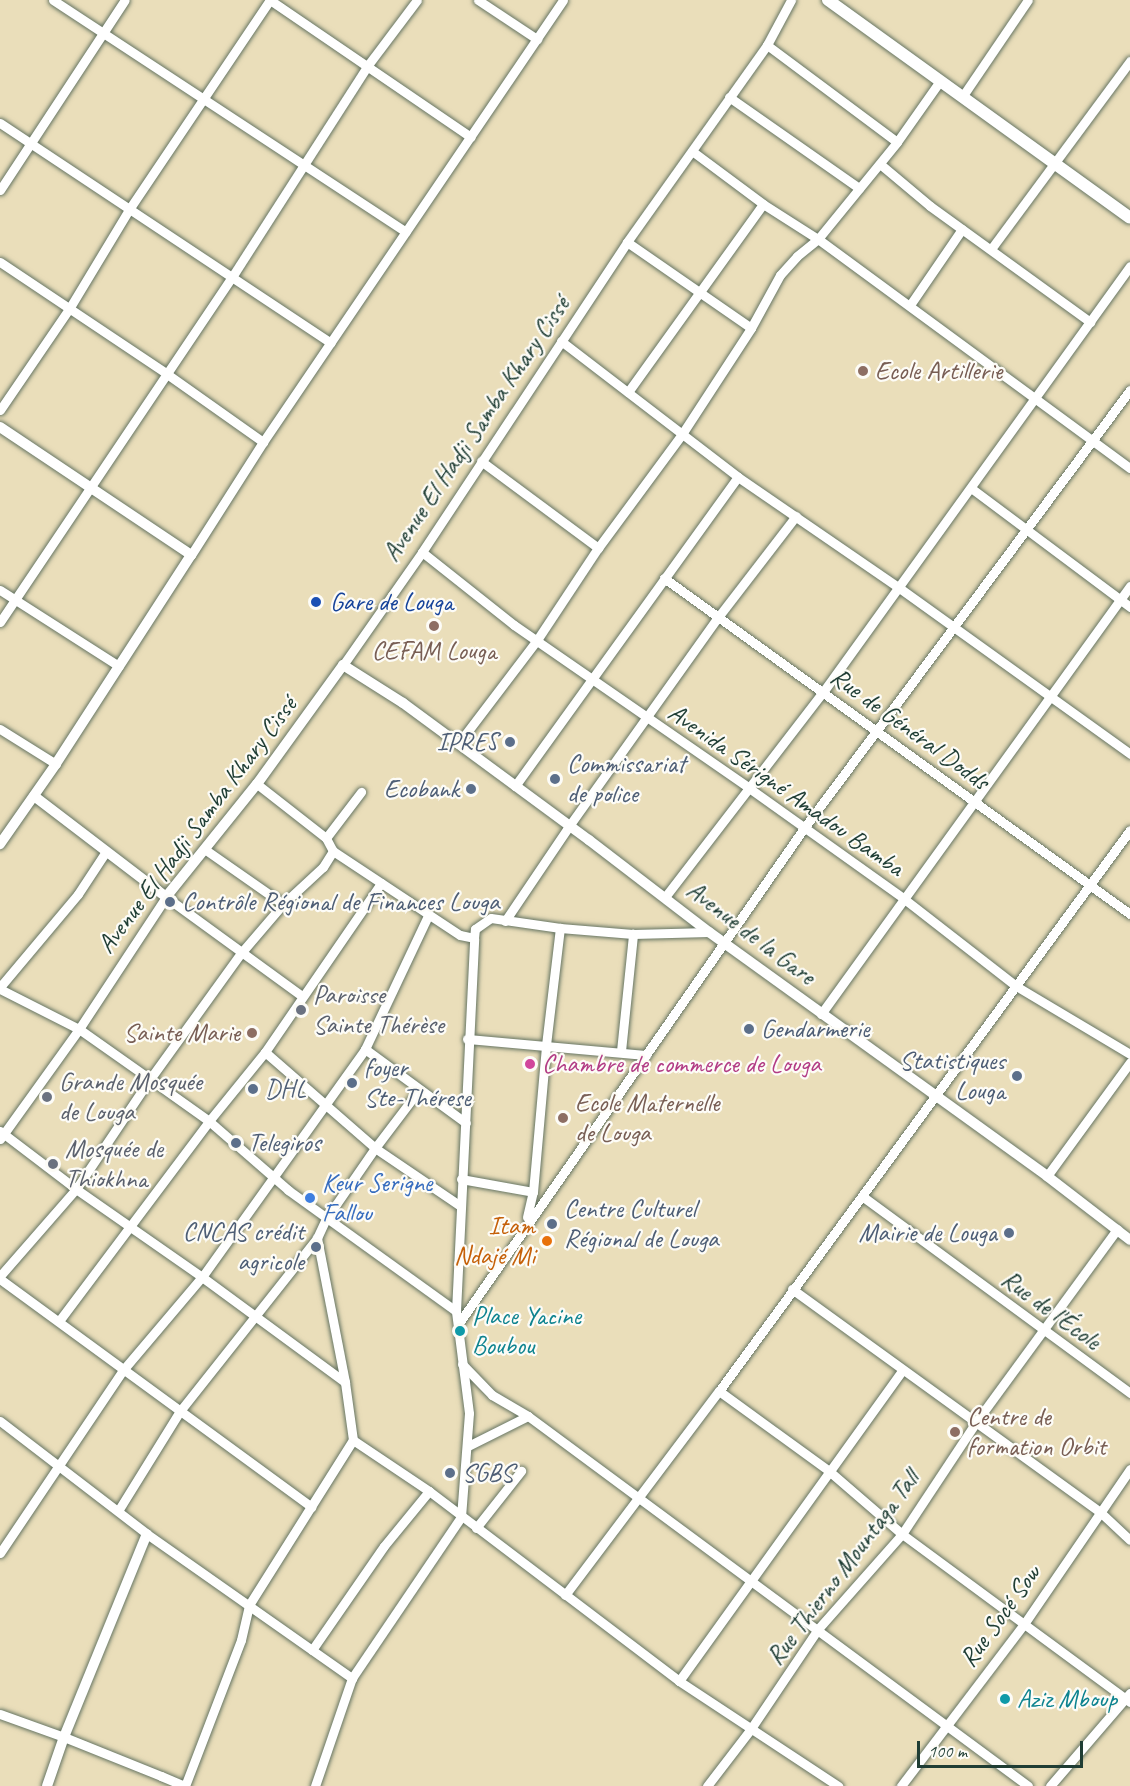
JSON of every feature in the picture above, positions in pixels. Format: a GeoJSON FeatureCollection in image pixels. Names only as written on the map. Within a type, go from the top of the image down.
{"type":"FeatureCollection","features":[{"type":"Feature","properties":{"kind":"main road"},"geometry":{"type":"LineString","coordinates":[[828,0],[1130,218]]}},
{"type":"Feature","properties":{"kind":"street"},"geometry":{"type":"LineString","coordinates":[[53,0],[406,232]]}},
{"type":"Feature","properties":{"kind":"street"},"geometry":{"type":"LineString","coordinates":[[0,190],[125,0]]}},
{"type":"Feature","properties":{"kind":"street"},"geometry":{"type":"LineString","coordinates":[[0,410],[69,309],[130,208],[270,0],[471,137]]}},
{"type":"Feature","properties":{"kind":"street"},"geometry":{"type":"LineString","coordinates":[[0,622],[232,277],[368,65],[417,0]]}},
{"type":"Feature","properties":{"kind":"street"},"geometry":{"type":"LineString","coordinates":[[478,0],[537,39]]}},
{"type":"Feature","properties":{"kind":"street"},"geometry":{"type":"LineString","coordinates":[[0,844],[56,764],[263,442],[563,0]]}},
{"type":"Feature","properties":{"kind":"street","name":"Avenue El Hadji Samba Khary Cissé"},"geometry":{"type":"LineString","coordinates":[[1,1135],[79,1029],[166,897],[258,784],[422,552],[627,242],[766,45],[791,0]]}},
{"type":"Feature","properties":{"kind":"street"},"geometry":{"type":"LineString","coordinates":[[962,97],[1028,0]]}},
{"type":"Feature","properties":{"kind":"street"},"geometry":{"type":"LineString","coordinates":[[766,45],[897,142]]}},
{"type":"Feature","properties":{"kind":"street"},"geometry":{"type":"LineString","coordinates":[[991,249],[1128,67]]}},
{"type":"Feature","properties":{"kind":"street"},"geometry":{"type":"LineString","coordinates":[[459,744],[537,640],[598,548],[682,434],[751,328],[780,275],[797,256],[819,239],[897,142],[940,81]]}},
{"type":"Feature","properties":{"kind":"street"},"geometry":{"type":"LineString","coordinates":[[729,98],[859,188]]}},
{"type":"Feature","properties":{"kind":"street"},"geometry":{"type":"LineString","coordinates":[[0,123],[331,343]]}},
{"type":"Feature","properties":{"kind":"street"},"geometry":{"type":"LineString","coordinates":[[692,151],[763,204],[819,239],[1033,399],[1130,468]]}},
{"type":"Feature","properties":{"kind":"street"},"geometry":{"type":"LineString","coordinates":[[880,164],[962,229],[1090,322]]}},
{"type":"Feature","properties":{"kind":"street"},"geometry":{"type":"LineString","coordinates":[[628,392],[763,204]]}},
{"type":"Feature","properties":{"kind":"street"},"geometry":{"type":"LineString","coordinates":[[909,305],[962,229]]}},
{"type":"Feature","properties":{"kind":"street"},"geometry":{"type":"LineString","coordinates":[[627,242],[751,328]]}},
{"type":"Feature","properties":{"kind":"street"},"geometry":{"type":"LineString","coordinates":[[0,262],[167,374],[263,442]]}},
{"type":"Feature","properties":{"kind":"street"},"geometry":{"type":"LineString","coordinates":[[665,897],[823,692],[1130,266]]}},
{"type":"Feature","properties":{"kind":"street"},"geometry":{"type":"LineString","coordinates":[[561,341],[738,477],[898,587],[1130,754]]}},
{"type":"Feature","properties":{"kind":"street"},"geometry":{"type":"LineString","coordinates":[[459,1323],[526,1223],[804,828],[1130,390]]}},
{"type":"Feature","properties":{"kind":"street"},"geometry":{"type":"LineString","coordinates":[[0,427],[191,555]]}},
{"type":"Feature","properties":{"kind":"street"},"geometry":{"type":"LineString","coordinates":[[481,460],[598,548]]}},
{"type":"Feature","properties":{"kind":"street"},"geometry":{"type":"LineString","coordinates":[[515,786],[738,477]]}},
{"type":"Feature","properties":{"kind":"street"},"geometry":{"type":"LineString","coordinates":[[971,488],[1130,607]]}},
{"type":"Feature","properties":{"kind":"street"},"geometry":{"type":"LineString","coordinates":[[505,921],[569,826],[719,616],[796,516]]}},
{"type":"Feature","properties":{"kind":"street","name":"Avenida Sérigné Amadou Bamba"},"geometry":{"type":"LineString","coordinates":[[422,552],[537,640],[903,898],[1016,986],[1130,1054]]}},
{"type":"Feature","properties":{"kind":"street","name":"Rue de Général Dodds"},"geometry":{"type":"LineString","coordinates":[[664,578],[1130,914]]}},
{"type":"Feature","properties":{"kind":"street"},"geometry":{"type":"LineString","coordinates":[[821,1014],[1130,586]]}},
{"type":"Feature","properties":{"kind":"street"},"geometry":{"type":"LineString","coordinates":[[0,590],[119,666]]}},
{"type":"Feature","properties":{"kind":"street","name":"Avenue de la Gare"},"geometry":{"type":"LineString","coordinates":[[343,665],[403,703],[709,932],[1047,1176],[1130,1240]]}},
{"type":"Feature","properties":{"kind":"street"},"geometry":{"type":"LineString","coordinates":[[0,729],[56,764]]}},
{"type":"Feature","properties":{"kind":"street"},"geometry":{"type":"LineString","coordinates":[[258,784],[326,838],[333,851],[450,931],[474,938]]}},
{"type":"Feature","properties":{"kind":"street"},"geometry":{"type":"LineString","coordinates":[[326,838],[361,792]]}},
{"type":"Feature","properties":{"kind":"street"},"geometry":{"type":"LineString","coordinates":[[34,796],[105,853],[302,996]]}},
{"type":"Feature","properties":{"kind":"street"},"geometry":{"type":"LineString","coordinates":[[565,1595],[719,1391],[1130,830]]}},
{"type":"Feature","properties":{"kind":"street"},"geometry":{"type":"LineString","coordinates":[[206,850],[283,904]]}},
{"type":"Feature","properties":{"kind":"street"},"geometry":{"type":"LineString","coordinates":[[311,1507],[0,1278],[76,1189],[150,1079],[241,953],[283,904],[323,867],[333,851]]}},
{"type":"Feature","properties":{"kind":"street"},"geometry":{"type":"LineString","coordinates":[[105,853],[78,894],[0,988],[79,1029],[150,1079],[209,1121],[272,1177],[326,1219],[456,1311]]}},
{"type":"Feature","properties":{"kind":"street"},"geometry":{"type":"LineString","coordinates":[[59,1321],[209,1121],[265,1052],[381,883]]}},
{"type":"Feature","properties":{"kind":"street"},"geometry":{"type":"LineString","coordinates":[[0,1553],[56,1466],[123,1370],[202,1277],[365,1049],[429,916]]}},
{"type":"Feature","properties":{"kind":"street"},"geometry":{"type":"LineString","coordinates":[[315,1786],[352,1678],[461,1517],[469,1413],[456,1311],[459,1205],[466,1123],[467,1039],[475,929],[480,923],[491,918],[560,928],[633,934],[709,932]]}},
{"type":"Feature","properties":{"kind":"street"},"geometry":{"type":"LineString","coordinates":[[526,1223],[533,1192],[546,1045],[560,928]]}},
{"type":"Feature","properties":{"kind":"street"},"geometry":{"type":"LineString","coordinates":[[621,1051],[633,934]]}},
{"type":"Feature","properties":{"kind":"street"},"geometry":{"type":"LineString","coordinates":[[467,1039],[646,1055]]}},
{"type":"Feature","properties":{"kind":"street"},"geometry":{"type":"LineString","coordinates":[[365,1049],[466,1123]]}},
{"type":"Feature","properties":{"kind":"street"},"geometry":{"type":"LineString","coordinates":[[265,1052],[375,1148],[459,1205]]}},
{"type":"Feature","properties":{"kind":"street"},"geometry":{"type":"LineString","coordinates":[[1047,1176],[1130,1062]]}},
{"type":"Feature","properties":{"kind":"street"},"geometry":{"type":"LineString","coordinates":[[118,1511],[180,1412],[317,1238],[326,1219],[419,1090]]}},
{"type":"Feature","properties":{"kind":"street"},"geometry":{"type":"LineString","coordinates":[[1,1135],[202,1277],[345,1382]]}},
{"type":"Feature","properties":{"kind":"street"},"geometry":{"type":"LineString","coordinates":[[461,1179],[533,1192]]}},
{"type":"Feature","properties":{"kind":"street","name":"Rue de l'École"},"geometry":{"type":"LineString","coordinates":[[862,1196],[1041,1330],[1130,1393]]}},
{"type":"Feature","properties":{"kind":"street","name":"Rue Thierno Mountaga Tall"},"geometry":{"type":"LineString","coordinates":[[707,1786],[750,1730],[818,1629],[902,1534],[976,1422],[1117,1229]]}},
{"type":"Feature","properties":{"kind":"street"},"geometry":{"type":"LineString","coordinates":[[0,1714],[185,1786],[242,1640],[249,1605],[353,1440],[345,1382],[317,1238]]}},
{"type":"Feature","properties":{"kind":"street"},"geometry":{"type":"LineString","coordinates":[[792,1289],[902,1371],[1099,1511],[1130,1540]]}},
{"type":"Feature","properties":{"kind":"street"},"geometry":{"type":"LineString","coordinates":[[462,1364],[492,1395],[528,1416],[750,1581],[947,1723],[1028,1786]]}},
{"type":"Feature","properties":{"kind":"street"},"geometry":{"type":"LineString","coordinates":[[679,1682],[902,1371]]}},
{"type":"Feature","properties":{"kind":"street"},"geometry":{"type":"LineString","coordinates":[[719,1391],[829,1471],[902,1534],[1128,1698],[1050,1786]]}},
{"type":"Feature","properties":{"kind":"street"},"geometry":{"type":"LineString","coordinates":[[468,1446],[528,1416]]}},
{"type":"Feature","properties":{"kind":"street"},"geometry":{"type":"LineString","coordinates":[[0,1421],[147,1534],[352,1678]]}},
{"type":"Feature","properties":{"kind":"street"},"geometry":{"type":"LineString","coordinates":[[353,1440],[429,1491],[679,1682],[838,1786]]}},
{"type":"Feature","properties":{"kind":"street","name":"Rue Socé Sow"},"geometry":{"type":"LineString","coordinates":[[901,1786],[1024,1624],[1099,1511],[1130,1470]]}},
{"type":"Feature","properties":{"kind":"street"},"geometry":{"type":"LineString","coordinates":[[476,1528],[521,1471]]}},
{"type":"Feature","properties":{"kind":"street"},"geometry":{"type":"LineString","coordinates":[[312,1650],[384,1546],[429,1491]]}},
{"type":"Feature","properties":{"kind":"street"},"geometry":{"type":"LineString","coordinates":[[47,1786],[64,1737],[147,1534]]}},
{"type":"Feature","properties":{"kind":"place","name":"Ecole Artillerie"},"geometry":{"type":"Point","coordinates":[863,371]}},
{"type":"Feature","properties":{"kind":"place","name":"Gare de Louga"},"geometry":{"type":"Point","coordinates":[316,602]}},
{"type":"Feature","properties":{"kind":"place","name":"CEFAM Louga"},"geometry":{"type":"Point","coordinates":[434,626]}},
{"type":"Feature","properties":{"kind":"place","name":"IPRES"},"geometry":{"type":"Point","coordinates":[510,742]}},
{"type":"Feature","properties":{"kind":"place","name":"Commissariat de police"},"geometry":{"type":"Point","coordinates":[555,779]}},
{"type":"Feature","properties":{"kind":"place","name":"Ecobank"},"geometry":{"type":"Point","coordinates":[471,789]}},
{"type":"Feature","properties":{"kind":"place","name":"Contrôle Régional de Finances Louga"},"geometry":{"type":"Point","coordinates":[170,902]}},
{"type":"Feature","properties":{"kind":"place","name":"Paroisse Sainte Thérèse"},"geometry":{"type":"Point","coordinates":[301,1010]}},
{"type":"Feature","properties":{"kind":"place","name":"Gendarmerie"},"geometry":{"type":"Point","coordinates":[749,1029]}},
{"type":"Feature","properties":{"kind":"place","name":"Sainte Marie"},"geometry":{"type":"Point","coordinates":[252,1033]}},
{"type":"Feature","properties":{"kind":"place","name":"Chambre de commerce de Louga"},"geometry":{"type":"Point","coordinates":[530,1064]}},
{"type":"Feature","properties":{"kind":"place","name":"Statistiques Louga"},"geometry":{"type":"Point","coordinates":[1017,1076]}},
{"type":"Feature","properties":{"kind":"place","name":"foyer Ste-Thérese"},"geometry":{"type":"Point","coordinates":[352,1083]}},
{"type":"Feature","properties":{"kind":"place","name":"DHL"},"geometry":{"type":"Point","coordinates":[253,1089]}},
{"type":"Feature","properties":{"kind":"place","name":"Grande Mosquée de Louga"},"geometry":{"type":"Point","coordinates":[47,1097]}},
{"type":"Feature","properties":{"kind":"place","name":"Ecole Maternelle de Louga"},"geometry":{"type":"Point","coordinates":[563,1118]}},
{"type":"Feature","properties":{"kind":"place","name":"Telegiros"},"geometry":{"type":"Point","coordinates":[236,1143]}},
{"type":"Feature","properties":{"kind":"place","name":"Mosquée de Thiokhna"},"geometry":{"type":"Point","coordinates":[53,1164]}},
{"type":"Feature","properties":{"kind":"place","name":"Keur Serigne Fallou"},"geometry":{"type":"Point","coordinates":[310,1198]}},
{"type":"Feature","properties":{"kind":"place","name":"Centre Culturel Régional de Louga"},"geometry":{"type":"Point","coordinates":[552,1224]}},
{"type":"Feature","properties":{"kind":"place","name":"Mairie de Louga"},"geometry":{"type":"Point","coordinates":[1009,1233]}},
{"type":"Feature","properties":{"kind":"place","name":"Itam Ndajé Mi"},"geometry":{"type":"Point","coordinates":[547,1241]}},
{"type":"Feature","properties":{"kind":"place","name":"CNCAS crédit agricole"},"geometry":{"type":"Point","coordinates":[316,1247]}},
{"type":"Feature","properties":{"kind":"place","name":"Place Yacine Boubou"},"geometry":{"type":"Point","coordinates":[460,1331]}},
{"type":"Feature","properties":{"kind":"place","name":"Centre de formation Orbit"},"geometry":{"type":"Point","coordinates":[955,1432]}},
{"type":"Feature","properties":{"kind":"place","name":"SGBS"},"geometry":{"type":"Point","coordinates":[450,1473]}},
{"type":"Feature","properties":{"kind":"place","name":"Aziz Mboup"},"geometry":{"type":"Point","coordinates":[1005,1699]}}]}
